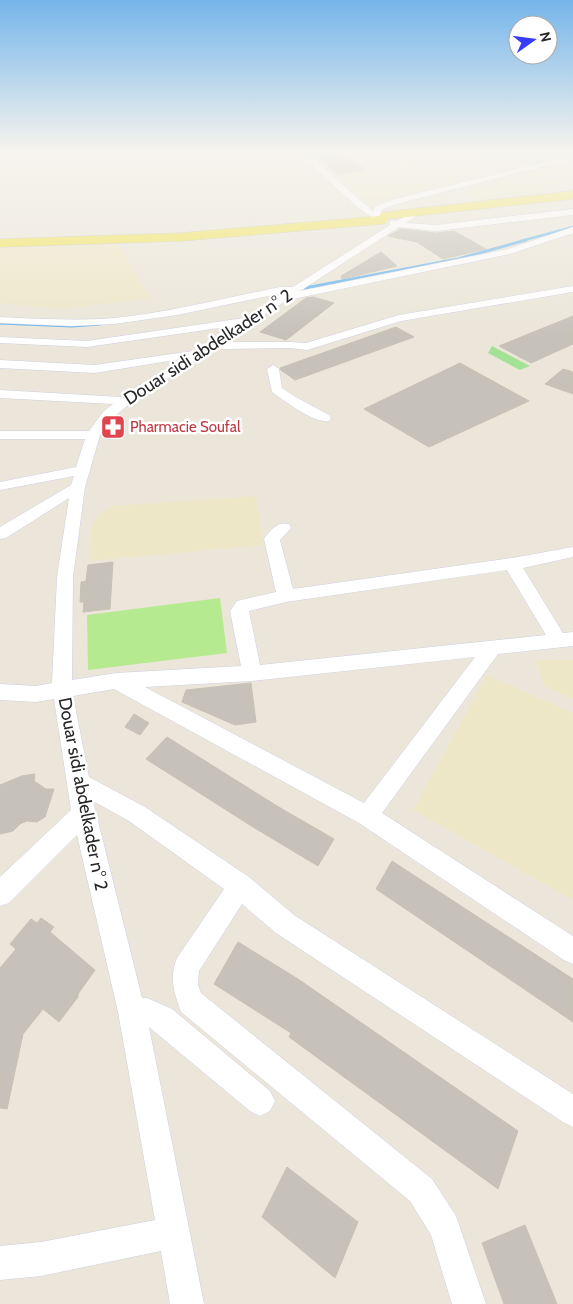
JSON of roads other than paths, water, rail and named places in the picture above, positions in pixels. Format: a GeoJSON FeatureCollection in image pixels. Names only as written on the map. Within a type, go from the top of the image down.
{"type":"FeatureCollection","features":[{"type":"Feature","properties":{"kind":"main road"},"geometry":{"type":"LineString","coordinates":[[0,243],[181,237],[351,222],[424,212]]}},
{"type":"Feature","properties":{"kind":"main road"},"geometry":{"type":"LineString","coordinates":[[383,218],[428,212]]}},
{"type":"Feature","properties":{"kind":"street"},"geometry":{"type":"LineString","coordinates":[[372,212],[383,218],[436,228],[573,212]]}},
{"type":"Feature","properties":{"kind":"street"},"geometry":{"type":"LineString","coordinates":[[383,218],[402,212]]}},
{"type":"Feature","properties":{"kind":"street"},"geometry":{"type":"LineString","coordinates":[[383,218],[383,234]]}},
{"type":"Feature","properties":{"kind":"street","name":"Douar sidi abdelkader n° 2"},"geometry":{"type":"LineString","coordinates":[[187,1304],[172,1233],[132,1012],[83,814],[62,691],[65,577],[80,479],[93,435],[109,414],[124,401],[383,234],[383,218]]}},
{"type":"Feature","properties":{"kind":"street"},"geometry":{"type":"LineString","coordinates":[[333,275],[354,277],[451,259],[573,225]]}},
{"type":"Feature","properties":{"kind":"street"},"geometry":{"type":"LineString","coordinates":[[284,297],[510,251],[573,230]]}},
{"type":"Feature","properties":{"kind":"street"},"geometry":{"type":"LineString","coordinates":[[0,364],[95,369],[223,346],[290,345],[307,347],[399,318],[573,289]]}},
{"type":"Feature","properties":{"kind":"street"},"geometry":{"type":"LineString","coordinates":[[0,320],[74,323],[114,321],[150,316],[280,290],[296,290]]}},
{"type":"Feature","properties":{"kind":"street"},"geometry":{"type":"LineString","coordinates":[[0,340],[96,344],[248,320]]}},
{"type":"Feature","properties":{"kind":"street"},"geometry":{"type":"LineString","coordinates":[[273,369],[276,389],[324,418]]}},
{"type":"Feature","properties":{"kind":"street"},"geometry":{"type":"LineString","coordinates":[[0,394],[124,401]]}},
{"type":"Feature","properties":{"kind":"street"},"geometry":{"type":"LineString","coordinates":[[0,434],[93,435]]}},
{"type":"Feature","properties":{"kind":"street"},"geometry":{"type":"LineString","coordinates":[[0,486],[80,479]]}},
{"type":"Feature","properties":{"kind":"street"},"geometry":{"type":"LineString","coordinates":[[0,534],[51,502],[80,479]]}},
{"type":"Feature","properties":{"kind":"street"},"geometry":{"type":"LineString","coordinates":[[283,528],[272,539],[286,596]]}},
{"type":"Feature","properties":{"kind":"street"},"geometry":{"type":"LineString","coordinates":[[252,673],[239,611],[243,606],[286,596],[512,564],[573,552]]}},
{"type":"Feature","properties":{"kind":"street"},"geometry":{"type":"LineString","coordinates":[[0,692],[36,694],[116,681],[252,673],[565,640],[512,564]]}},
{"type":"Feature","properties":{"kind":"street"},"geometry":{"type":"LineString","coordinates":[[366,816],[491,649]]}},
{"type":"Feature","properties":{"kind":"street"},"geometry":{"type":"LineString","coordinates":[[116,681],[366,816],[573,951]]}},
{"type":"Feature","properties":{"kind":"street"},"geometry":{"type":"LineString","coordinates":[[79,782],[137,814],[240,886],[285,924],[573,1112]]}},
{"type":"Feature","properties":{"kind":"street"},"geometry":{"type":"LineString","coordinates":[[0,894],[83,814]]}},
{"type":"Feature","properties":{"kind":"street"},"geometry":{"type":"LineString","coordinates":[[240,886],[186,966],[185,985],[191,1002],[422,1190],[445,1227],[469,1304]]}},
{"type":"Feature","properties":{"kind":"street"},"geometry":{"type":"LineString","coordinates":[[132,1012],[147,1012],[162,1019],[260,1101]]}},
{"type":"Feature","properties":{"kind":"street"},"geometry":{"type":"LineString","coordinates":[[0,1263],[41,1259],[172,1233]]}},
{"type":"Feature","properties":{"kind":"waterway"},"geometry":{"type":"LineString","coordinates":[[521,241],[573,227]]}},
{"type":"Feature","properties":{"kind":"waterway"},"geometry":{"type":"LineString","coordinates":[[305,288],[458,259],[526,240]]}},
{"type":"Feature","properties":{"kind":"waterway"},"geometry":{"type":"LineString","coordinates":[[0,323],[72,326],[100,324]]}},
{"type":"Feature","properties":{"kind":"place","name":"Pharmacie Soufal"},"geometry":{"type":"Point","coordinates":[113,427]}}]}
